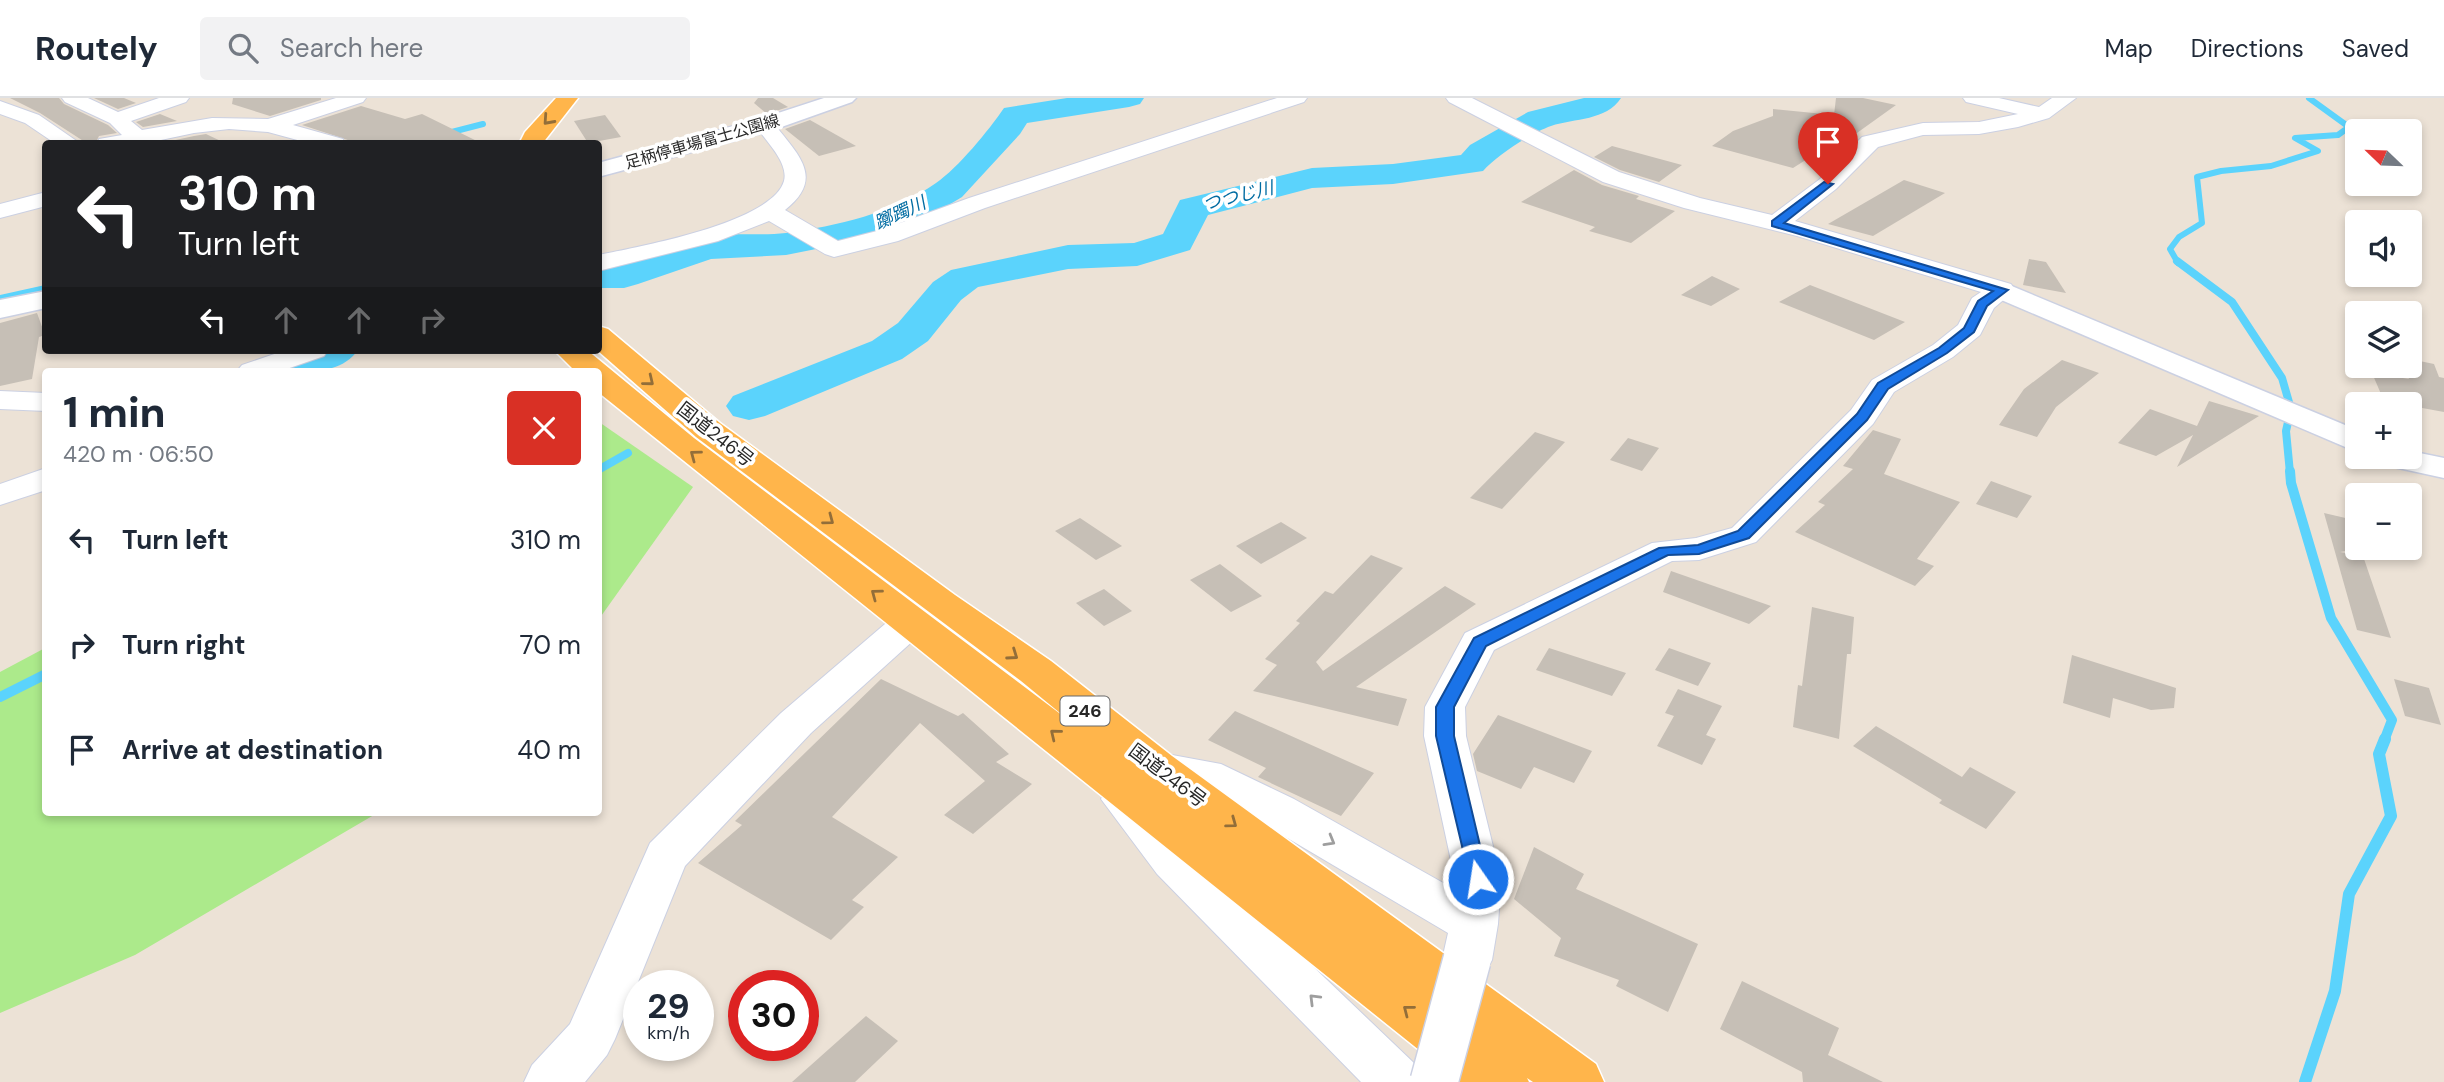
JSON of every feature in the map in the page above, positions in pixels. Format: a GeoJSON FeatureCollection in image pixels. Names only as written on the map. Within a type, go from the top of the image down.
{"type":"FeatureCollection","features":[{"type":"Feature","properties":{"kind":"highway"},"geometry":{"type":"LineString","coordinates":[[510,140],[517,127],[544,98]]}},
{"type":"Feature","properties":{"kind":"highway"},"geometry":{"type":"LineString","coordinates":[[533,140],[567,98]]}},
{"type":"Feature","properties":{"kind":"highway","name":"国道246号"},"geometry":{"type":"LineString","coordinates":[[602,339],[708,430],[941,604],[1036,671],[1156,768],[1576,1082]]}},
{"type":"Feature","properties":{"kind":"highway"},"geometry":{"type":"LineString","coordinates":[[574,354],[590,368]]}},
{"type":"Feature","properties":{"kind":"highway","name":"国道246号"},"geometry":{"type":"LineString","coordinates":[[602,379],[682,445],[912,621],[1500,1082]]}},
{"type":"Feature","properties":{"kind":"main road","name":"足柄停車場富士公園線"},"geometry":{"type":"LineString","coordinates":[[602,169],[765,125],[845,98]]}},
{"type":"Feature","properties":{"kind":"main road"},"geometry":{"type":"LineString","coordinates":[[2002,290],[2345,437]]}},
{"type":"Feature","properties":{"kind":"main road"},"geometry":{"type":"LineString","coordinates":[[0,309],[42,300]]}},
{"type":"Feature","properties":{"kind":"main road"},"geometry":{"type":"LineString","coordinates":[[2422,463],[2444,468]]}},
{"type":"Feature","properties":{"kind":"street"},"geometry":{"type":"LineString","coordinates":[[72,98],[117,118],[138,138]]}},
{"type":"Feature","properties":{"kind":"street"},"geometry":{"type":"LineString","coordinates":[[117,118],[179,98]]}},
{"type":"Feature","properties":{"kind":"street"},"geometry":{"type":"LineString","coordinates":[[268,127],[356,98]]}},
{"type":"Feature","properties":{"kind":"street"},"geometry":{"type":"LineString","coordinates":[[769,211],[834,249],[889,236],[977,202],[1297,98]]}},
{"type":"Feature","properties":{"kind":"street"},"geometry":{"type":"LineString","coordinates":[[1456,98],[1611,177],[1692,203],[1776,224],[2002,290]]}},
{"type":"Feature","properties":{"kind":"street"},"geometry":{"type":"LineString","coordinates":[[1973,98],[2042,114]]}},
{"type":"Feature","properties":{"kind":"street"},"geometry":{"type":"LineString","coordinates":[[1776,224],[1828,184],[1870,142],[1923,129],[1979,128],[2042,114],[2066,98]]}},
{"type":"Feature","properties":{"kind":"street"},"geometry":{"type":"LineString","coordinates":[[0,107],[32,119],[65,140]]}},
{"type":"Feature","properties":{"kind":"street"},"geometry":{"type":"LineString","coordinates":[[128,140],[214,125],[245,123],[319,140]]}},
{"type":"Feature","properties":{"kind":"street"},"geometry":{"type":"LineString","coordinates":[[602,261],[701,240],[769,211],[786,200],[796,182],[795,169],[765,125]]}},
{"type":"Feature","properties":{"kind":"street"},"geometry":{"type":"LineString","coordinates":[[0,211],[42,200]]}},
{"type":"Feature","properties":{"kind":"street"},"geometry":{"type":"LineString","coordinates":[[1434,1082],[1470,942],[1478,879],[1445,736],[1445,707],[1479,642],[1665,551],[1699,549],[1744,535],[1862,417],[1883,386],[1943,351],[1970,330],[1982,304],[2002,290]]}},
{"type":"Feature","properties":{"kind":"street"},"geometry":{"type":"LineString","coordinates":[[261,368],[302,354]]}},
{"type":"Feature","properties":{"kind":"street"},"geometry":{"type":"LineString","coordinates":[[0,400],[42,402]]}},
{"type":"Feature","properties":{"kind":"street"},"geometry":{"type":"LineString","coordinates":[[0,495],[42,479]]}},
{"type":"Feature","properties":{"kind":"street"},"geometry":{"type":"LineString","coordinates":[[551,1082],[589,1039],[666,856],[796,723],[912,621]]}},
{"type":"Feature","properties":{"kind":"street"},"geometry":{"type":"LineString","coordinates":[[1156,768],[1206,775],[1278,811],[1470,942]]}},
{"type":"Feature","properties":{"kind":"street"},"geometry":{"type":"LineString","coordinates":[[1099,769],[1173,862],[1397,1082]]}},
{"type":"Feature","properties":{"kind":"green space"},"geometry":{"type":"Polygon","coordinates":[[[602,424],[693,487],[602,615],[602,424]]]}},
{"type":"Feature","properties":{"kind":"green space"},"geometry":{"type":"Polygon","coordinates":[[[42,650],[42,816],[372,816],[135,955],[0,1013],[0,672],[42,650]]]}},
{"type":"Feature","properties":{"kind":"building"},"geometry":{"type":"Polygon","coordinates":[[[10,98],[59,98],[64,104],[108,125],[117,133],[99,136],[97,140],[82,140],[40,113],[10,98]]]}},
{"type":"Feature","properties":{"kind":"building"},"geometry":{"type":"Polygon","coordinates":[[[94,98],[124,98],[136,103],[118,109],[94,98]]]}},
{"type":"Feature","properties":{"kind":"building"},"geometry":{"type":"Polygon","coordinates":[[[233,98],[321,100],[270,116],[232,104],[233,98]]]}},
{"type":"Feature","properties":{"kind":"building"},"geometry":{"type":"Polygon","coordinates":[[[758,98],[773,98],[788,107],[767,114],[754,103],[758,98]]]}},
{"type":"Feature","properties":{"kind":"building"},"geometry":{"type":"Polygon","coordinates":[[[1836,98],[1863,98],[1896,105],[1822,158],[1812,156],[1793,168],[1712,146],[1733,131],[1773,116],[1773,109],[1834,115],[1836,98]]]}},
{"type":"Feature","properties":{"kind":"building"},"geometry":{"type":"Polygon","coordinates":[[[361,106],[405,119],[422,114],[475,140],[348,140],[302,125],[361,106]]]}},
{"type":"Feature","properties":{"kind":"building"},"geometry":{"type":"Polygon","coordinates":[[[160,114],[177,121],[143,127],[136,122],[160,114]]]}},
{"type":"Feature","properties":{"kind":"building"},"geometry":{"type":"Polygon","coordinates":[[[605,115],[621,137],[586,140],[574,121],[605,115]]]}},
{"type":"Feature","properties":{"kind":"building"},"geometry":{"type":"Polygon","coordinates":[[[810,120],[856,146],[819,156],[785,129],[810,120]]]}},
{"type":"Feature","properties":{"kind":"building"},"geometry":{"type":"Polygon","coordinates":[[[206,134],[219,140],[176,140],[206,134]]]}},
{"type":"Feature","properties":{"kind":"building"},"geometry":{"type":"Polygon","coordinates":[[[1612,146],[1682,165],[1659,182],[1620,170],[1594,157],[1612,146]]]}},
{"type":"Feature","properties":{"kind":"building"},"geometry":{"type":"Polygon","coordinates":[[[1574,170],[1602,185],[1639,196],[1636,199],[1675,211],[1631,243],[1589,231],[1595,227],[1521,202],[1574,170]]]}},
{"type":"Feature","properties":{"kind":"building"},"geometry":{"type":"Polygon","coordinates":[[[1904,180],[1945,193],[1873,236],[1828,224],[1904,180]]]}},
{"type":"Feature","properties":{"kind":"building"},"geometry":{"type":"Polygon","coordinates":[[[2029,259],[2046,262],[2066,293],[2023,285],[2029,259]]]}},
{"type":"Feature","properties":{"kind":"building"},"geometry":{"type":"Polygon","coordinates":[[[1712,276],[1740,289],[1711,306],[1681,295],[1712,276]]]}},
{"type":"Feature","properties":{"kind":"building"},"geometry":{"type":"Polygon","coordinates":[[[1810,285],[1905,322],[1874,340],[1779,302],[1810,285]]]}},
{"type":"Feature","properties":{"kind":"building"},"geometry":{"type":"Polygon","coordinates":[[[37,313],[42,336],[39,337],[32,379],[0,386],[0,323],[37,313]]]}},
{"type":"Feature","properties":{"kind":"building"},"geometry":{"type":"Polygon","coordinates":[[[2062,360],[2099,373],[2056,407],[2037,437],[1999,425],[2024,389],[2062,360]]]}},
{"type":"Feature","properties":{"kind":"building"},"geometry":{"type":"Polygon","coordinates":[[[2422,362],[2434,364],[2439,377],[2444,378],[2444,412],[2422,408],[2422,392],[2380,392],[2374,378],[2422,378],[2422,362]]]}},
{"type":"Feature","properties":{"kind":"building"},"geometry":{"type":"Polygon","coordinates":[[[2209,401],[2259,416],[2177,467],[2193,435],[2156,456],[2118,443],[2150,409],[2197,426],[2209,401]]]}},
{"type":"Feature","properties":{"kind":"building"},"geometry":{"type":"Polygon","coordinates":[[[1873,430],[1901,439],[1884,474],[1960,502],[1917,559],[1934,566],[1915,586],[1795,532],[1825,505],[1818,502],[1853,469],[1843,466],[1873,430]]]}},
{"type":"Feature","properties":{"kind":"building"},"geometry":{"type":"Polygon","coordinates":[[[1535,432],[1565,442],[1502,509],[1470,498],[1535,432]]]}},
{"type":"Feature","properties":{"kind":"building"},"geometry":{"type":"Polygon","coordinates":[[[1628,438],[1659,448],[1642,471],[1610,460],[1628,438]]]}},
{"type":"Feature","properties":{"kind":"building"},"geometry":{"type":"Polygon","coordinates":[[[1991,481],[2032,496],[2017,518],[1976,504],[1991,481]]]}},
{"type":"Feature","properties":{"kind":"building"},"geometry":{"type":"Polygon","coordinates":[[[2324,513],[2345,518],[2345,551],[2340,552],[2345,553],[2345,560],[2364,560],[2391,638],[2357,630],[2324,513]]]}},
{"type":"Feature","properties":{"kind":"building"},"geometry":{"type":"Polygon","coordinates":[[[1080,518],[1122,546],[1096,560],[1055,531],[1080,518]]]}},
{"type":"Feature","properties":{"kind":"building"},"geometry":{"type":"Polygon","coordinates":[[[1281,522],[1307,538],[1261,564],[1236,546],[1281,522]]]}},
{"type":"Feature","properties":{"kind":"building"},"geometry":{"type":"Polygon","coordinates":[[[1371,555],[1403,568],[1316,662],[1323,671],[1445,586],[1476,604],[1356,687],[1407,699],[1398,726],[1253,691],[1277,665],[1265,659],[1300,623],[1296,621],[1325,591],[1333,594],[1371,555]]]}},
{"type":"Feature","properties":{"kind":"building"},"geometry":{"type":"Polygon","coordinates":[[[1220,564],[1262,596],[1231,612],[1190,580],[1220,564]]]}},
{"type":"Feature","properties":{"kind":"building"},"geometry":{"type":"Polygon","coordinates":[[[1671,571],[1771,606],[1749,624],[1663,592],[1671,571]]]}},
{"type":"Feature","properties":{"kind":"building"},"geometry":{"type":"Polygon","coordinates":[[[1104,589],[1132,611],[1104,626],[1076,603],[1104,589]]]}},
{"type":"Feature","properties":{"kind":"building"},"geometry":{"type":"Polygon","coordinates":[[[1812,607],[1854,617],[1851,654],[1847,654],[1839,739],[1793,727],[1798,685],[1802,686],[1812,607]]]}},
{"type":"Feature","properties":{"kind":"building"},"geometry":{"type":"Polygon","coordinates":[[[1549,648],[1626,673],[1612,696],[1536,670],[1549,648]]]}},
{"type":"Feature","properties":{"kind":"building"},"geometry":{"type":"Polygon","coordinates":[[[1669,648],[1711,663],[1698,686],[1655,670],[1669,648]]]}},
{"type":"Feature","properties":{"kind":"building"},"geometry":{"type":"Polygon","coordinates":[[[2072,655],[2176,688],[2174,708],[2151,710],[2113,698],[2110,718],[2063,703],[2072,655]]]}},
{"type":"Feature","properties":{"kind":"building"},"geometry":{"type":"Polygon","coordinates":[[[881,679],[958,716],[963,713],[1009,754],[996,762],[1032,784],[973,834],[944,815],[985,781],[920,723],[832,817],[898,857],[852,900],[864,907],[831,940],[698,863],[742,825],[735,821],[881,679]]]}},
{"type":"Feature","properties":{"kind":"building"},"geometry":{"type":"Polygon","coordinates":[[[2394,679],[2429,688],[2441,725],[2405,716],[2394,679]]]}},
{"type":"Feature","properties":{"kind":"building"},"geometry":{"type":"Polygon","coordinates":[[[1678,689],[1722,706],[1706,735],[1716,739],[1702,765],[1657,746],[1674,716],[1665,713],[1678,689]]]}},
{"type":"Feature","properties":{"kind":"building"},"geometry":{"type":"Polygon","coordinates":[[[1235,711],[1374,773],[1341,816],[1258,777],[1266,768],[1208,740],[1235,711]]]}},
{"type":"Feature","properties":{"kind":"building"},"geometry":{"type":"Polygon","coordinates":[[[1498,715],[1592,751],[1574,783],[1534,767],[1521,789],[1477,771],[1473,754],[1498,715]]]}},
{"type":"Feature","properties":{"kind":"building"},"geometry":{"type":"Polygon","coordinates":[[[1876,726],[1962,777],[1970,767],[2016,792],[1986,829],[1939,803],[1942,800],[1853,746],[1876,726]]]}},
{"type":"Feature","properties":{"kind":"building"},"geometry":{"type":"Polygon","coordinates":[[[1534,847],[1584,874],[1576,889],[1698,944],[1668,1012],[1616,986],[1619,980],[1554,956],[1561,938],[1514,899],[1534,847]]]}},
{"type":"Feature","properties":{"kind":"building"},"geometry":{"type":"Polygon","coordinates":[[[1742,981],[1839,1028],[1828,1055],[1883,1082],[1803,1082],[1802,1072],[1720,1029],[1742,981]]]}},
{"type":"Feature","properties":{"kind":"building"},"geometry":{"type":"Polygon","coordinates":[[[866,1016],[898,1041],[855,1082],[792,1082],[816,1061],[819,1061],[819,1058],[866,1016]]]}},
{"type":"Feature","properties":{"kind":"waterway","name":"躑躅川"},"geometry":{"type":"LineString","coordinates":[[602,276],[624,276],[707,248],[786,244],[873,227],[909,213],[950,190],[1009,127],[1015,115],[1129,98]]}},
{"type":"Feature","properties":{"kind":"waterway","name":"つつじ川"},"geometry":{"type":"LineString","coordinates":[[749,406],[887,350],[913,332],[947,291],[965,278],[1068,257],[1137,254],[1177,242],[1193,208],[1312,178],[1393,174],[1471,164],[1482,152],[1539,119],[1589,108],[1606,98]]}},
{"type":"Feature","properties":{"kind":"waterway"},"geometry":{"type":"LineString","coordinates":[[2178,263],[2170,249],[2179,237],[2202,223],[2197,177],[2221,171],[2271,166],[2318,151],[2295,138],[2338,135],[2349,127],[2309,98]]}},
{"type":"Feature","properties":{"kind":"waterway"},"geometry":{"type":"LineString","coordinates":[[444,134],[483,124]]}},
{"type":"Feature","properties":{"kind":"waterway"},"geometry":{"type":"LineString","coordinates":[[2177,261],[2232,302],[2282,378],[2291,409],[2286,431],[2290,473]]}},
{"type":"Feature","properties":{"kind":"waterway"},"geometry":{"type":"LineString","coordinates":[[0,299],[42,290]]}},
{"type":"Feature","properties":{"kind":"waterway","name":"躑躅川"},"geometry":{"type":"LineString","coordinates":[[291,368],[326,354]]}},
{"type":"Feature","properties":{"kind":"waterway","name":"つつじ川"},"geometry":{"type":"LineString","coordinates":[[602,468],[628,453]]}},
{"type":"Feature","properties":{"kind":"waterway"},"geometry":{"type":"LineString","coordinates":[[2290,471],[2291,483],[2331,618],[2392,720],[2384,741]]}},
{"type":"Feature","properties":{"kind":"waterway","name":"つつじ川"},"geometry":{"type":"LineString","coordinates":[[0,697],[42,676]]}},
{"type":"Feature","properties":{"kind":"waterway"},"geometry":{"type":"LineString","coordinates":[[2305,1082],[2335,991],[2349,894],[2391,816],[2379,754],[2385,739]]}},
{"type":"Feature","properties":{"kind":"route"},"geometry":{"type":"LineString","coordinates":[[1478,879],[1445,736],[1445,707],[1479,642],[1665,551],[1699,549],[1744,535],[1862,417],[1883,386],[1943,351],[1970,330],[1982,304],[2002,290],[1776,224],[1828,184]]}}]}
